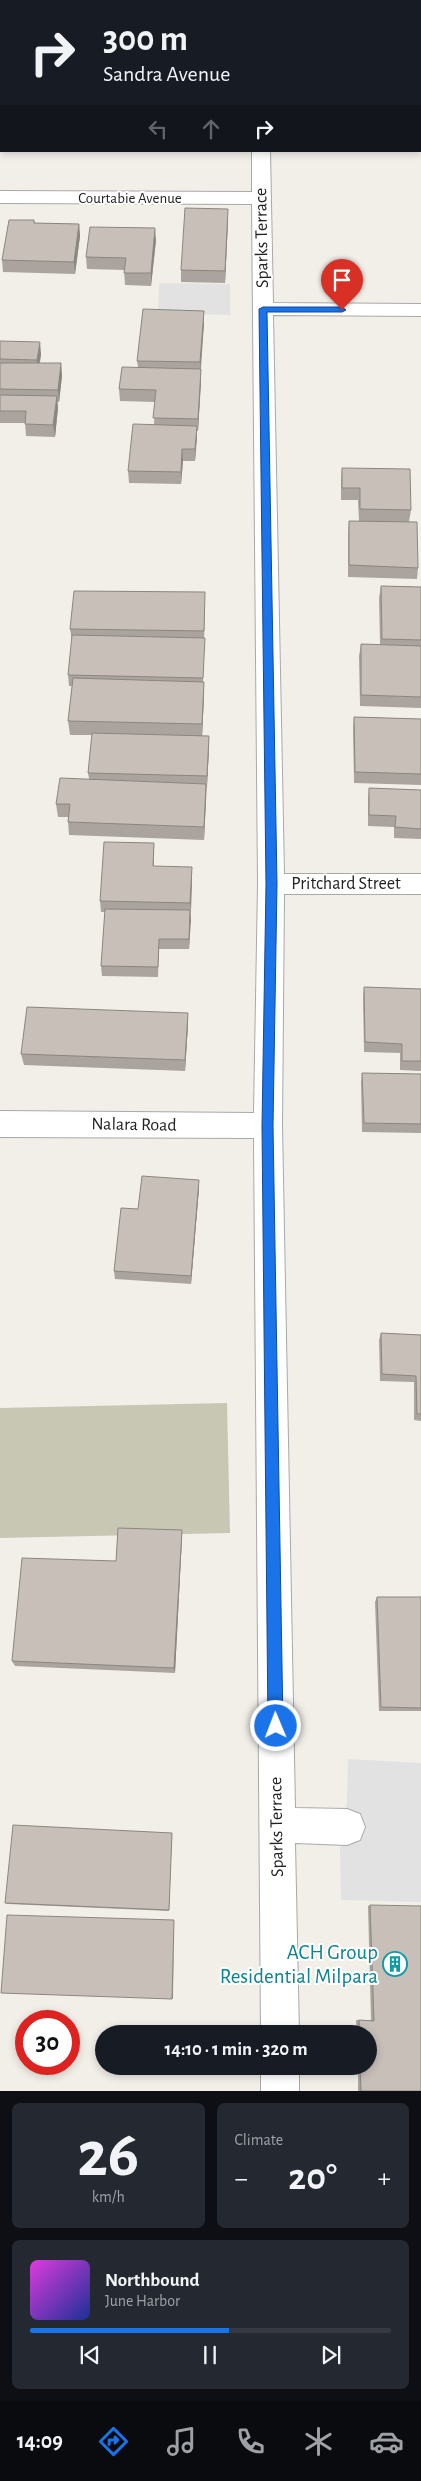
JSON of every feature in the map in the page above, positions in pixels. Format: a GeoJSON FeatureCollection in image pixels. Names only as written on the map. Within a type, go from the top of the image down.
{"type":"FeatureCollection","features":[{"type":"Feature","properties":{"kind":"street","name":"Sparks Terrace"},"geometry":{"type":"LineString","coordinates":[[261,152],[272,884],[268,1126],[280,2025]]}},
{"type":"Feature","properties":{"kind":"street","name":"Courtabie Avenue"},"geometry":{"type":"LineString","coordinates":[[0,198],[261,198]]}},
{"type":"Feature","properties":{"kind":"street"},"geometry":{"type":"LineString","coordinates":[[263,309],[421,310]]}},
{"type":"Feature","properties":{"kind":"street","name":"Pritchard Street"},"geometry":{"type":"LineString","coordinates":[[272,884],[421,884]]}},
{"type":"Feature","properties":{"kind":"street","name":"Nalara Road"},"geometry":{"type":"LineString","coordinates":[[0,1124],[268,1126]]}},
{"type":"Feature","properties":{"kind":"street"},"geometry":{"type":"LineString","coordinates":[[277,1825],[347,1827]]}},
{"type":"Feature","properties":{"kind":"street"},"geometry":{"type":"LineString","coordinates":[[280,2075],[280,2091]]}},
{"type":"Feature","properties":{"kind":"shaded area"},"geometry":{"type":"Polygon","coordinates":[[[159,283],[230,284],[230,315],[158,313],[159,283]]]}},
{"type":"Feature","properties":{"kind":"shaded area"},"geometry":{"type":"Polygon","coordinates":[[[227,1403],[230,1533],[0,1538],[0,1408],[227,1403]]]}},
{"type":"Feature","properties":{"kind":"shaded area"},"geometry":{"type":"Polygon","coordinates":[[[348,1759],[421,1763],[421,1902],[341,1900],[340,1851],[347,1801],[348,1759]]]}},
{"type":"Feature","properties":{"kind":"building"},"geometry":{"type":"Polygon","coordinates":[[[185,208],[228,209],[225,271],[181,270],[185,208]]]}},
{"type":"Feature","properties":{"kind":"building"},"geometry":{"type":"Polygon","coordinates":[[[9,220],[34,220],[34,223],[79,224],[74,262],[2,260],[9,220]]]}},
{"type":"Feature","properties":{"kind":"building"},"geometry":{"type":"Polygon","coordinates":[[[90,227],[155,228],[151,273],[124,273],[126,258],[86,257],[90,227]]]}},
{"type":"Feature","properties":{"kind":"building"},"geometry":{"type":"Polygon","coordinates":[[[143,309],[204,311],[200,362],[137,361],[143,309]]]}},
{"type":"Feature","properties":{"kind":"building"},"geometry":{"type":"Polygon","coordinates":[[[0,341],[40,342],[37,360],[0,359],[0,341]]]}},
{"type":"Feature","properties":{"kind":"building"},"geometry":{"type":"Polygon","coordinates":[[[0,363],[61,363],[58,390],[0,389],[0,363]]]}},
{"type":"Feature","properties":{"kind":"building"},"geometry":{"type":"Polygon","coordinates":[[[122,367],[201,369],[198,419],[153,418],[156,390],[119,389],[122,367]]]}},
{"type":"Feature","properties":{"kind":"building"},"geometry":{"type":"Polygon","coordinates":[[[0,395],[57,396],[53,425],[25,424],[26,411],[0,411],[0,395]]]}},
{"type":"Feature","properties":{"kind":"building"},"geometry":{"type":"Polygon","coordinates":[[[133,424],[197,426],[195,449],[182,449],[181,472],[128,471],[133,424]]]}},
{"type":"Feature","properties":{"kind":"building"},"geometry":{"type":"Polygon","coordinates":[[[342,468],[410,469],[411,510],[360,509],[360,488],[342,488],[342,468]]]}},
{"type":"Feature","properties":{"kind":"building"},"geometry":{"type":"Polygon","coordinates":[[[349,521],[417,522],[418,568],[349,565],[349,521]]]}},
{"type":"Feature","properties":{"kind":"building"},"geometry":{"type":"Polygon","coordinates":[[[381,586],[421,587],[421,640],[382,639],[381,586]]]}},
{"type":"Feature","properties":{"kind":"building"},"geometry":{"type":"Polygon","coordinates":[[[74,591],[205,592],[204,631],[70,629],[74,591]]]}},
{"type":"Feature","properties":{"kind":"building"},"geometry":{"type":"Polygon","coordinates":[[[72,635],[205,638],[203,678],[68,675],[72,635]]]}},
{"type":"Feature","properties":{"kind":"building"},"geometry":{"type":"Polygon","coordinates":[[[361,644],[421,646],[421,697],[361,695],[361,644]]]}},
{"type":"Feature","properties":{"kind":"building"},"geometry":{"type":"Polygon","coordinates":[[[73,678],[204,682],[202,724],[68,721],[73,678]]]}},
{"type":"Feature","properties":{"kind":"building"},"geometry":{"type":"Polygon","coordinates":[[[354,717],[421,719],[421,774],[355,772],[354,717]]]}},
{"type":"Feature","properties":{"kind":"building"},"geometry":{"type":"Polygon","coordinates":[[[92,733],[209,736],[207,776],[88,773],[92,733]]]}},
{"type":"Feature","properties":{"kind":"building"},"geometry":{"type":"Polygon","coordinates":[[[60,778],[206,784],[204,827],[68,822],[70,804],[56,804],[60,778]]]}},
{"type":"Feature","properties":{"kind":"building"},"geometry":{"type":"Polygon","coordinates":[[[369,788],[421,790],[421,829],[395,827],[396,816],[369,815],[369,788]]]}},
{"type":"Feature","properties":{"kind":"building"},"geometry":{"type":"Polygon","coordinates":[[[104,842],[154,843],[153,866],[192,867],[190,903],[100,901],[104,842]]]}},
{"type":"Feature","properties":{"kind":"building"},"geometry":{"type":"Polygon","coordinates":[[[105,909],[190,910],[189,939],[159,939],[158,967],[101,966],[105,909]]]}},
{"type":"Feature","properties":{"kind":"building"},"geometry":{"type":"Polygon","coordinates":[[[364,987],[421,989],[421,1061],[402,1061],[402,1044],[365,1042],[364,987]]]}},
{"type":"Feature","properties":{"kind":"building"},"geometry":{"type":"Polygon","coordinates":[[[27,1007],[188,1013],[185,1060],[21,1054],[27,1007]]]}},
{"type":"Feature","properties":{"kind":"building"},"geometry":{"type":"Polygon","coordinates":[[[362,1073],[421,1074],[421,1124],[364,1123],[362,1073]]]}},
{"type":"Feature","properties":{"kind":"building"},"geometry":{"type":"Polygon","coordinates":[[[142,1176],[199,1180],[191,1276],[114,1271],[121,1208],[138,1209],[142,1176]]]}},
{"type":"Feature","properties":{"kind":"building"},"geometry":{"type":"Polygon","coordinates":[[[381,1333],[421,1335],[421,1414],[417,1414],[416,1376],[382,1374],[381,1333]]]}},
{"type":"Feature","properties":{"kind":"building"},"geometry":{"type":"Polygon","coordinates":[[[118,1528],[182,1530],[174,1668],[12,1661],[22,1558],[116,1561],[118,1528]]]}},
{"type":"Feature","properties":{"kind":"building"},"geometry":{"type":"Polygon","coordinates":[[[377,1597],[421,1597],[421,1708],[381,1707],[377,1597]]]}},
{"type":"Feature","properties":{"kind":"building"},"geometry":{"type":"Polygon","coordinates":[[[13,1825],[172,1833],[169,1910],[5,1903],[13,1825]]]}},
{"type":"Feature","properties":{"kind":"building","name":"ACH Group Residential Milpara"},"geometry":{"type":"Polygon","coordinates":[[[370,1905],[421,1906],[421,2091],[361,2091],[360,2075],[377,2075],[377,2025],[359,2025],[359,2020],[374,2021],[370,1905]]]}},
{"type":"Feature","properties":{"kind":"building"},"geometry":{"type":"Polygon","coordinates":[[[7,1915],[174,1920],[172,1999],[1,1993],[7,1915]]]}},
{"type":"Feature","properties":{"kind":"place","name":"ACH Group Residential Milpara"},"geometry":{"type":"Point","coordinates":[395,1964]}},
{"type":"Feature","properties":{"kind":"route"},"geometry":{"type":"LineString","coordinates":[[276,1726],[268,1126],[272,884],[263,309],[342,310]]}}]}
